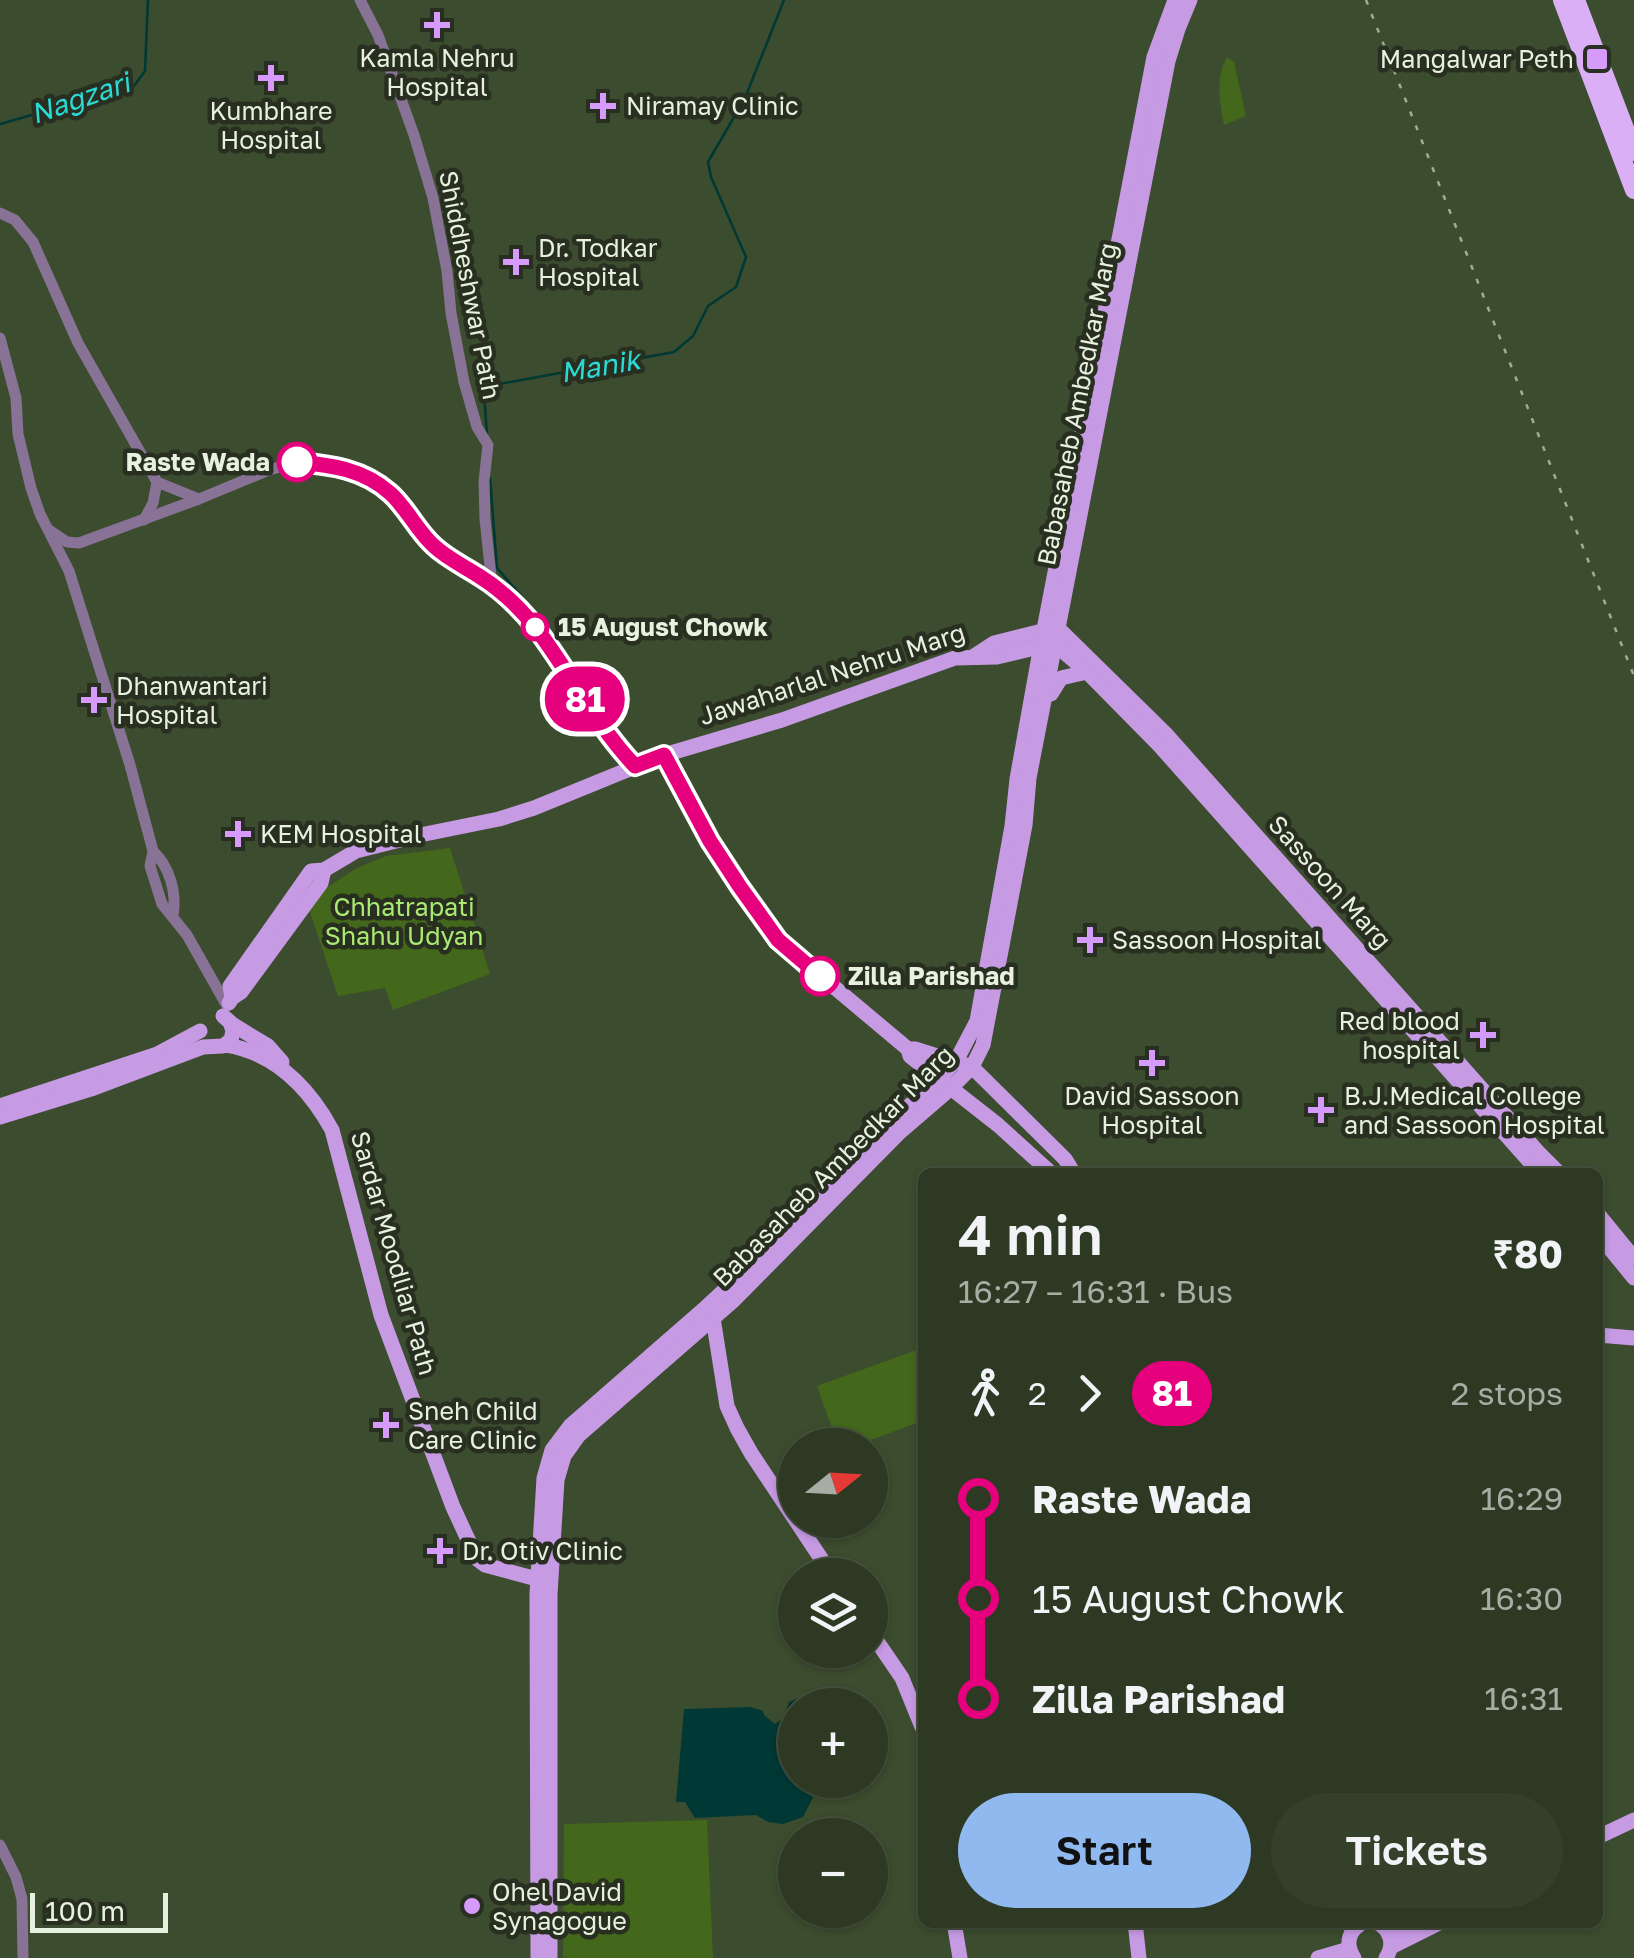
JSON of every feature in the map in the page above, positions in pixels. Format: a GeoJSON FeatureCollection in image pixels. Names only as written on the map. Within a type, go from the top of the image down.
{"type":"FeatureCollection","features":[{"type":"Feature","properties":{"kind":"highway"},"geometry":{"type":"LineString","coordinates":[[1562,0],[1634,190]]}},
{"type":"Feature","properties":{"kind":"highway"},"geometry":{"type":"LineString","coordinates":[[1576,0],[1634,152]]}},
{"type":"Feature","properties":{"kind":"main road","name":"Babasaheb Ambedkar Marg"},"geometry":{"type":"LineString","coordinates":[[964,1064],[976,1021],[1012,826],[1016,779],[1050,637],[1168,61],[1190,0]]}},
{"type":"Feature","properties":{"kind":"main road","name":"Babasaheb Ambedkar Marg"},"geometry":{"type":"LineString","coordinates":[[538,1958],[545,1577],[557,1480],[564,1456],[580,1435],[708,1314],[794,1242],[983,1045],[1024,825],[1050,637],[1154,56],[1173,1]]}},
{"type":"Feature","properties":{"kind":"main road","name":"Jawaharlal Nehru Marg"},"geometry":{"type":"LineString","coordinates":[[228,1011],[321,882],[324,870],[356,852],[420,834],[499,819],[664,755],[782,720],[955,658],[997,656],[1050,637]]}},
{"type":"Feature","properties":{"kind":"main road","name":"Sassoon Marg"},"geometry":{"type":"LineString","coordinates":[[1050,637],[1159,744],[1535,1168]]}},
{"type":"Feature","properties":{"kind":"main road","name":"Sassoon Marg"},"geometry":{"type":"LineString","coordinates":[[1050,637],[1164,733],[1554,1168]]}},
{"type":"Feature","properties":{"kind":"main road"},"geometry":{"type":"LineString","coordinates":[[1042,708],[1060,678],[1087,672]]}},
{"type":"Feature","properties":{"kind":"main road"},"geometry":{"type":"LineString","coordinates":[[664,755],[710,841],[778,940],[1045,1168]]}},
{"type":"Feature","properties":{"kind":"main road"},"geometry":{"type":"LineString","coordinates":[[228,1011],[232,1037],[226,1045],[217,1048],[204,1039],[203,1022],[228,1011]]}},
{"type":"Feature","properties":{"kind":"main road","name":"Sardar Moodliar Path"},"geometry":{"type":"LineString","coordinates":[[228,1011],[326,1107],[338,1131],[396,1335],[482,1552],[545,1577]]}},
{"type":"Feature","properties":{"kind":"main road"},"geometry":{"type":"LineString","coordinates":[[0,1106],[204,1039]]}},
{"type":"Feature","properties":{"kind":"main road"},"geometry":{"type":"LineString","coordinates":[[0,1118],[94,1088],[204,1039]]}},
{"type":"Feature","properties":{"kind":"main road","name":"Sardar Moodliar Path"},"geometry":{"type":"LineString","coordinates":[[226,1045],[275,1059]]}},
{"type":"Feature","properties":{"kind":"main road"},"geometry":{"type":"LineString","coordinates":[[908,1050],[915,1048],[964,1064],[1071,1168]]}},
{"type":"Feature","properties":{"kind":"main road"},"geometry":{"type":"LineString","coordinates":[[1603,1220],[1634,1258]]}},
{"type":"Feature","properties":{"kind":"main road"},"geometry":{"type":"LineString","coordinates":[[1603,1240],[1634,1278]]}},
{"type":"Feature","properties":{"kind":"main road"},"geometry":{"type":"LineString","coordinates":[[708,1314],[732,1417],[750,1453],[821,1558]]}},
{"type":"Feature","properties":{"kind":"main road"},"geometry":{"type":"LineString","coordinates":[[1603,1335],[1634,1338]]}},
{"type":"Feature","properties":{"kind":"main road","name":"Babasaheb Ambedkar Marg"},"geometry":{"type":"LineString","coordinates":[[545,1577],[550,1958]]}},
{"type":"Feature","properties":{"kind":"main road"},"geometry":{"type":"LineString","coordinates":[[888,1657],[902,1678],[918,1716]]}},
{"type":"Feature","properties":{"kind":"main road"},"geometry":{"type":"LineString","coordinates":[[1603,1835],[1634,1820]]}},
{"type":"Feature","properties":{"kind":"main road"},"geometry":{"type":"LineString","coordinates":[[1603,1845],[1634,1830]]}},
{"type":"Feature","properties":{"kind":"main road"},"geometry":{"type":"LineString","coordinates":[[955,1928],[960,1958]]}},
{"type":"Feature","properties":{"kind":"main road"},"geometry":{"type":"LineString","coordinates":[[1136,1928],[1139,1958]]}},
{"type":"Feature","properties":{"kind":"main road"},"geometry":{"type":"LineString","coordinates":[[1318,1958],[1351,1954],[1348,1940],[1356,1928]]}},
{"type":"Feature","properties":{"kind":"main road"},"geometry":{"type":"LineString","coordinates":[[1389,1946],[1408,1928]]}},
{"type":"Feature","properties":{"kind":"main road"},"geometry":{"type":"LineString","coordinates":[[1389,1946],[1428,1928]]}},
{"type":"Feature","properties":{"kind":"street","name":"Shiddheshwar Path"},"geometry":{"type":"LineString","coordinates":[[360,0],[378,36],[433,198],[464,382],[477,427],[488,446],[484,481],[492,586]]}},
{"type":"Feature","properties":{"kind":"street"},"geometry":{"type":"LineString","coordinates":[[0,213],[15,220],[33,242],[78,342],[157,482],[200,499]]}},
{"type":"Feature","properties":{"kind":"street","name":"Sardar Moodliar Path"},"geometry":{"type":"LineString","coordinates":[[0,338],[16,398],[18,434],[31,488],[69,572],[153,851],[164,862],[176,900],[174,916],[228,1011]]}},
{"type":"Feature","properties":{"kind":"street"},"geometry":{"type":"LineString","coordinates":[[49,530],[67,542],[80,543],[296,462],[360,473],[390,493],[431,544],[450,560],[480,576],[535,628],[635,766]]}},
{"type":"Feature","properties":{"kind":"street"},"geometry":{"type":"LineString","coordinates":[[144,520],[157,482]]}},
{"type":"Feature","properties":{"kind":"street"},"geometry":{"type":"LineString","coordinates":[[69,572],[80,543]]}},
{"type":"Feature","properties":{"kind":"street"},"geometry":{"type":"LineString","coordinates":[[0,1845],[22,1899],[23,1958]]}},
{"type":"Feature","properties":{"kind":"green space"},"geometry":{"type":"Polygon","coordinates":[[[1227,57],[1234,62],[1246,116],[1224,125],[1220,82],[1227,57]]]}},
{"type":"Feature","properties":{"kind":"green space","name":"Chhatrapati Shahu Udyan"},"geometry":{"type":"Polygon","coordinates":[[[450,848],[490,974],[393,1010],[385,988],[338,996],[309,909],[323,890],[357,868],[386,856],[450,848]]]}},
{"type":"Feature","properties":{"kind":"green space"},"geometry":{"type":"Polygon","coordinates":[[[918,1349],[918,1422],[888,1434],[888,1428],[832,1428],[817,1386],[918,1349]]]}},
{"type":"Feature","properties":{"kind":"green space"},"geometry":{"type":"Polygon","coordinates":[[[707,1820],[713,1958],[563,1958],[564,1824],[707,1820]]]}},
{"type":"Feature","properties":{"kind":"water"},"geometry":{"type":"Polygon","coordinates":[[[751,1707],[763,1711],[775,1724],[778,1722],[778,1798],[813,1798],[803,1817],[778,1818],[778,1823],[756,1815],[695,1818],[685,1802],[676,1802],[684,1709],[751,1707]]]}},
{"type":"Feature","properties":{"kind":"waterway","name":"Nagzari"},"geometry":{"type":"LineString","coordinates":[[0,124],[134,86],[145,71],[148,0]]}},
{"type":"Feature","properties":{"kind":"waterway","name":"Manik"},"geometry":{"type":"LineString","coordinates":[[487,435],[484,393],[494,385],[674,352],[693,336],[708,306],[736,287],[746,257],[708,162],[745,98],[784,0]]}},
{"type":"Feature","properties":{"kind":"waterway","name":"Manik"},"geometry":{"type":"LineString","coordinates":[[490,478],[497,568],[543,621],[597,707]]}},
{"type":"Feature","properties":{"kind":"railway"},"geometry":{"type":"LineString","coordinates":[[1366,0],[1634,676]]}},
{"type":"Feature","properties":{"kind":"bus line","name":"81"},"geometry":{"type":"LineString","coordinates":[[297,462],[360,473],[390,493],[431,544],[507,598],[535,628],[635,766],[664,755],[710,841],[740,887],[778,940],[820,976]]}},
{"type":"Feature","properties":{"kind":"place","name":"Kamla Nehru Hospital"},"geometry":{"type":"Point","coordinates":[437,25]}},
{"type":"Feature","properties":{"kind":"place","name":"Mangalwar Peth"},"geometry":{"type":"Point","coordinates":[1597,59]}},
{"type":"Feature","properties":{"kind":"place","name":"Kumbhare Hospital"},"geometry":{"type":"Point","coordinates":[271,78]}},
{"type":"Feature","properties":{"kind":"place","name":"Niramay Clinic"},"geometry":{"type":"Point","coordinates":[603,106]}},
{"type":"Feature","properties":{"kind":"place","name":"Dr. Todkar Hospital"},"geometry":{"type":"Point","coordinates":[516,262]}},
{"type":"Feature","properties":{"kind":"place","name":"Raste Wada"},"geometry":{"type":"Point","coordinates":[297,462]}},
{"type":"Feature","properties":{"kind":"place","name":"15 August Chowk"},"geometry":{"type":"Point","coordinates":[535,627]}},
{"type":"Feature","properties":{"kind":"place","name":"Dhanwantari Hospital"},"geometry":{"type":"Point","coordinates":[94,700]}},
{"type":"Feature","properties":{"kind":"place","name":"KEM Hospital"},"geometry":{"type":"Point","coordinates":[238,834]}},
{"type":"Feature","properties":{"kind":"place","name":"Sassoon Hospital"},"geometry":{"type":"Point","coordinates":[1090,940]}},
{"type":"Feature","properties":{"kind":"place","name":"Zilla Parishad"},"geometry":{"type":"Point","coordinates":[820,976]}},
{"type":"Feature","properties":{"kind":"place","name":"Red blood hospital"},"geometry":{"type":"Point","coordinates":[1483,1035]}},
{"type":"Feature","properties":{"kind":"place","name":"David Sassoon Hospital"},"geometry":{"type":"Point","coordinates":[1152,1063]}},
{"type":"Feature","properties":{"kind":"place","name":"B.J.Medical College and Sassoon Hospital"},"geometry":{"type":"Point","coordinates":[1321,1110]}},
{"type":"Feature","properties":{"kind":"place","name":"Sneh Child Care Clinic"},"geometry":{"type":"Point","coordinates":[386,1425]}},
{"type":"Feature","properties":{"kind":"place","name":"Dr. Otiv Clinic"},"geometry":{"type":"Point","coordinates":[440,1551]}},
{"type":"Feature","properties":{"kind":"place","name":"Ohel David Synagogue"},"geometry":{"type":"Point","coordinates":[472,1906]}}]}
